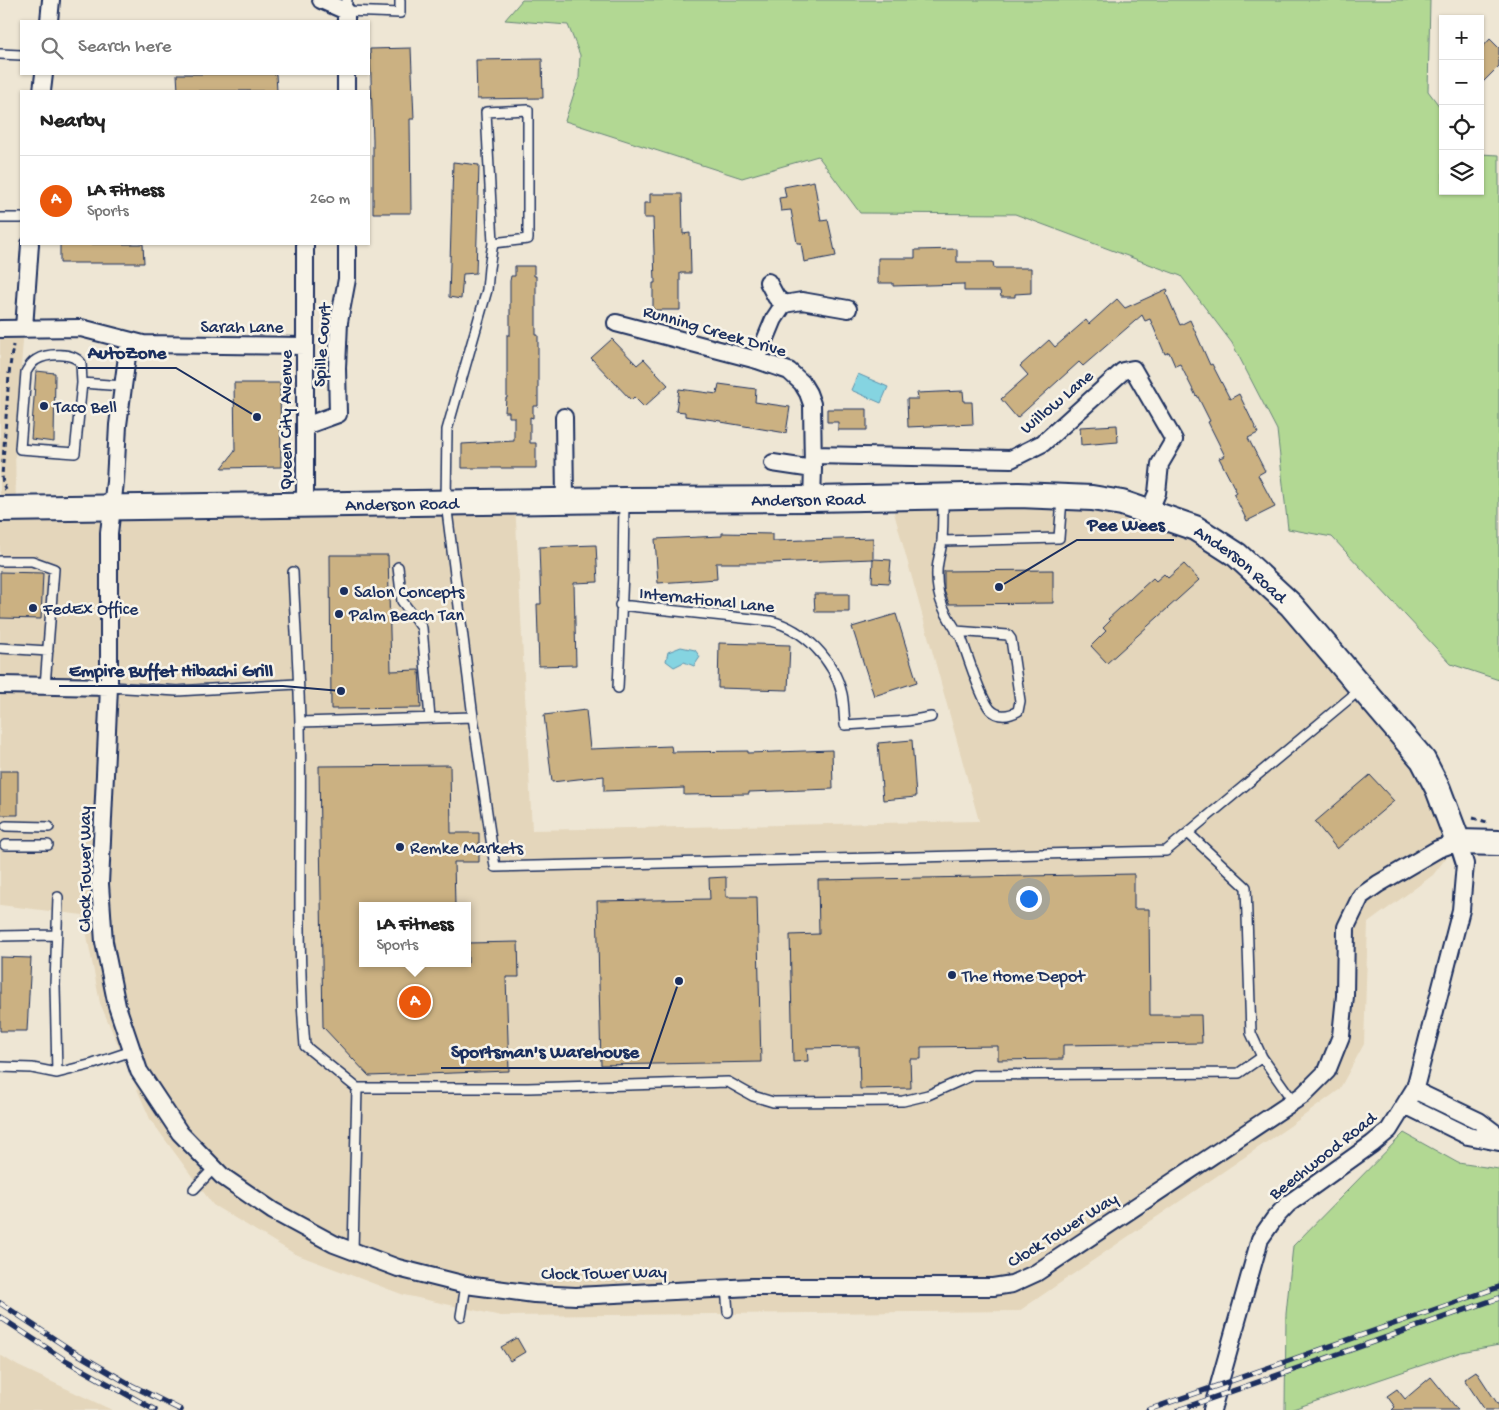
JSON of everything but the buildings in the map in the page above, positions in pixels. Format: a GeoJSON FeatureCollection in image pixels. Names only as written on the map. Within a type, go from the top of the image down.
{"type":"FeatureCollection","features":[{"type":"Feature","properties":{"kind":"street"},"geometry":{"type":"LineString","coordinates":[[49,20],[51,0]]}},
{"type":"Feature","properties":{"kind":"street"},"geometry":{"type":"LineString","coordinates":[[321,0],[346,11]]}},
{"type":"Feature","properties":{"kind":"street"},"geometry":{"type":"LineString","coordinates":[[42,90],[44,75]]}},
{"type":"Feature","properties":{"kind":"street"},"geometry":{"type":"LineString","coordinates":[[346,75],[346,90]]}},
{"type":"Feature","properties":{"kind":"street"},"geometry":{"type":"LineString","coordinates":[[24,328],[30,245]]}},
{"type":"Feature","properties":{"kind":"street","name":"Queen City Avenue"},"geometry":{"type":"LineString","coordinates":[[305,245],[305,505]]}},
{"type":"Feature","properties":{"kind":"street","name":"Spille Court"},"geometry":{"type":"LineString","coordinates":[[305,426],[338,414],[339,322],[347,279],[347,245]]}},
{"type":"Feature","properties":{"kind":"street"},"geometry":{"type":"LineString","coordinates":[[768,282],[776,297],[784,304]]}},
{"type":"Feature","properties":{"kind":"street"},"geometry":{"type":"LineString","coordinates":[[757,360],[774,319],[784,304],[802,301],[848,309]]}},
{"type":"Feature","properties":{"kind":"street","name":"Running Creek Drive"},"geometry":{"type":"LineString","coordinates":[[616,324],[757,360],[789,372],[802,383],[812,404],[812,499]]}},
{"type":"Feature","properties":{"kind":"street","name":"Sarah Lane"},"geometry":{"type":"LineString","coordinates":[[0,329],[81,328],[143,344],[305,346]]}},
{"type":"Feature","properties":{"kind":"street","name":"Clock Tower Way"},"geometry":{"type":"LineString","coordinates":[[129,340],[118,425],[115,482],[108,533],[109,687],[101,890],[104,942],[117,1006],[139,1071],[180,1133],[222,1176],[273,1211],[334,1244],[352,1251],[398,1268],[466,1286],[534,1294],[576,1296],[752,1287],[993,1287],[1012,1284],[1044,1268],[1293,1101],[1327,1071],[1341,1036],[1345,996],[1346,927],[1362,896],[1378,884],[1438,849],[1458,842]]}},
{"type":"Feature","properties":{"kind":"street","name":"Willow Lane"},"geometry":{"type":"LineString","coordinates":[[813,462],[1011,459],[1043,443],[1123,371],[1133,369],[1174,440],[1160,464],[1158,493],[1150,512]]}},
{"type":"Feature","properties":{"kind":"street"},"geometry":{"type":"LineString","coordinates":[[564,417],[565,502]]}},
{"type":"Feature","properties":{"kind":"street"},"geometry":{"type":"LineString","coordinates":[[774,463],[813,462]]}},
{"type":"Feature","properties":{"kind":"street","name":"Anderson Road"},"geometry":{"type":"LineString","coordinates":[[8,509],[1062,496],[1114,502],[1195,528],[1237,555],[1291,605],[1423,760],[1438,789],[1458,842]]}},
{"type":"Feature","properties":{"kind":"street"},"geometry":{"type":"LineString","coordinates":[[0,685],[109,687]]}},
{"type":"Feature","properties":{"kind":"street"},"geometry":{"type":"LineString","coordinates":[[1458,842],[1499,843]]}},
{"type":"Feature","properties":{"kind":"street","name":"Beechwood Road"},"geometry":{"type":"LineString","coordinates":[[1212,1410],[1260,1239],[1274,1219],[1288,1204],[1390,1130],[1414,1090],[1461,910],[1465,864],[1458,842]]}},
{"type":"Feature","properties":{"kind":"street"},"geometry":{"type":"LineString","coordinates":[[1414,1090],[1479,1121],[1499,1136]]}},
{"type":"Feature","properties":{"kind":"street"},"geometry":{"type":"LineString","coordinates":[[1405,1105],[1468,1136],[1499,1142]]}},
{"type":"Feature","properties":{"kind":"lane"},"geometry":{"type":"LineString","coordinates":[[346,11],[400,13],[400,0]]}},
{"type":"Feature","properties":{"kind":"lane"},"geometry":{"type":"LineString","coordinates":[[0,54],[20,55]]}},
{"type":"Feature","properties":{"kind":"lane"},"geometry":{"type":"LineString","coordinates":[[493,243],[528,239],[528,110],[486,112],[493,243],[487,290],[447,430],[446,503],[494,867],[1166,851],[1362,688]]}},
{"type":"Feature","properties":{"kind":"lane"},"geometry":{"type":"LineString","coordinates":[[0,218],[20,218]]}},
{"type":"Feature","properties":{"kind":"lane"},"geometry":{"type":"LineString","coordinates":[[46,355],[74,357],[81,363],[82,383],[75,454],[20,449],[26,372],[32,362],[46,355]]}},
{"type":"Feature","properties":{"kind":"lane"},"geometry":{"type":"LineString","coordinates":[[82,383],[123,386]]}},
{"type":"Feature","properties":{"kind":"lane"},"geometry":{"type":"LineString","coordinates":[[942,541],[1060,538],[1062,496]]}},
{"type":"Feature","properties":{"kind":"lane"},"geometry":{"type":"LineString","coordinates":[[944,497],[942,541],[937,571],[938,591],[945,613],[956,631],[961,637],[984,700],[991,711],[1001,716],[1018,711],[1020,701],[1011,639],[1008,635],[956,631]]}},
{"type":"Feature","properties":{"kind":"lane","name":"International Lane"},"geometry":{"type":"LineString","coordinates":[[624,500],[620,605],[784,624],[810,641],[822,655],[838,680],[842,695],[844,725],[908,722],[931,717]]}},
{"type":"Feature","properties":{"kind":"lane"},"geometry":{"type":"LineString","coordinates":[[0,561],[32,561],[54,569],[45,686]]}},
{"type":"Feature","properties":{"kind":"lane"},"geometry":{"type":"LineString","coordinates":[[398,567],[402,601],[422,628],[430,718]]}},
{"type":"Feature","properties":{"kind":"lane"},"geometry":{"type":"LineString","coordinates":[[293,572],[300,722],[301,974],[305,1046],[357,1088],[528,1088],[728,1082],[753,1096],[772,1102],[903,1101],[928,1095],[973,1075],[1239,1072],[1262,1057]]}},
{"type":"Feature","properties":{"kind":"lane"},"geometry":{"type":"LineString","coordinates":[[618,688],[620,605]]}},
{"type":"Feature","properties":{"kind":"lane"},"geometry":{"type":"LineString","coordinates":[[0,648],[48,651]]}},
{"type":"Feature","properties":{"kind":"lane"},"geometry":{"type":"LineString","coordinates":[[109,687],[177,691],[297,684]]}},
{"type":"Feature","properties":{"kind":"lane"},"geometry":{"type":"LineString","coordinates":[[300,722],[473,717]]}},
{"type":"Feature","properties":{"kind":"lane"},"geometry":{"type":"LineString","coordinates":[[6,826],[49,828]]}},
{"type":"Feature","properties":{"kind":"lane"},"geometry":{"type":"LineString","coordinates":[[1188,833],[1246,887],[1251,1034],[1262,1057],[1293,1101]]}},
{"type":"Feature","properties":{"kind":"lane"},"geometry":{"type":"LineString","coordinates":[[6,845],[48,846]]}},
{"type":"Feature","properties":{"kind":"lane"},"geometry":{"type":"LineString","coordinates":[[57,1073],[56,935],[58,897]]}},
{"type":"Feature","properties":{"kind":"lane"},"geometry":{"type":"LineString","coordinates":[[0,936],[56,935]]}},
{"type":"Feature","properties":{"kind":"lane"},"geometry":{"type":"LineString","coordinates":[[0,1067],[32,1068],[57,1073],[94,1064],[132,1051]]}},
{"type":"Feature","properties":{"kind":"lane"},"geometry":{"type":"LineString","coordinates":[[352,1251],[357,1088]]}},
{"type":"Feature","properties":{"kind":"lane"},"geometry":{"type":"LineString","coordinates":[[194,1189],[214,1168]]}},
{"type":"Feature","properties":{"kind":"lane"},"geometry":{"type":"LineString","coordinates":[[460,1316],[466,1286]]}},
{"type":"Feature","properties":{"kind":"lane"},"geometry":{"type":"LineString","coordinates":[[726,1288],[728,1312]]}},
{"type":"Feature","properties":{"kind":"path"},"geometry":{"type":"LineString","coordinates":[[8,509],[2,476],[11,353],[14,340],[24,328]]}},
{"type":"Feature","properties":{"kind":"shaded area"},"geometry":{"type":"Polygon","coordinates":[[[0,328],[24,328],[15,443],[16,509],[515,502],[532,830],[979,821],[890,498],[1092,498],[1237,555],[1423,760],[1458,842],[1433,875],[1368,923],[1364,1044],[1339,1090],[1290,1126],[1019,1311],[501,1316],[404,1295],[295,1254],[213,1205],[150,1119],[100,1003],[83,915],[0,905],[0,328]]]}},
{"type":"Feature","properties":{"kind":"shaded area"},"geometry":{"type":"Polygon","coordinates":[[[0,1355],[18,1366],[112,1410],[0,1410],[0,1355]]]}},
{"type":"Feature","properties":{"kind":"green space"},"geometry":{"type":"Polygon","coordinates":[[[522,0],[1430,0],[1428,91],[1439,106],[1439,195],[1484,195],[1484,154],[1499,155],[1499,680],[1451,664],[1332,537],[1288,529],[1277,430],[1232,343],[1181,276],[1015,214],[860,213],[818,156],[742,178],[565,121],[579,78],[580,55],[568,25],[505,20],[522,0]]]}},
{"type":"Feature","properties":{"kind":"green space"},"geometry":{"type":"Polygon","coordinates":[[[1404,1133],[1458,1163],[1499,1169],[1499,1345],[1461,1352],[1290,1410],[1285,1410],[1286,1314],[1293,1246],[1404,1133]]]}},
{"type":"Feature","properties":{"kind":"water"},"geometry":{"type":"Polygon","coordinates":[[[858,374],[888,387],[881,403],[851,390],[858,374]]]}},
{"type":"Feature","properties":{"kind":"water"},"geometry":{"type":"Polygon","coordinates":[[[681,647],[695,650],[700,657],[694,666],[684,662],[674,667],[666,661],[668,652],[681,647]]]}},
{"type":"Feature","properties":{"kind":"railway"},"geometry":{"type":"LineString","coordinates":[[1148,1410],[1499,1287]]}},
{"type":"Feature","properties":{"kind":"railway"},"geometry":{"type":"LineString","coordinates":[[1178,1410],[1499,1298]]}},
{"type":"Feature","properties":{"kind":"railway"},"geometry":{"type":"LineString","coordinates":[[0,1303],[71,1350],[131,1385],[181,1410]]}},
{"type":"Feature","properties":{"kind":"railway"},"geometry":{"type":"LineString","coordinates":[[0,1317],[65,1360],[155,1410]]}},
{"type":"Feature","properties":{"kind":"place","name":"Taco Bell"},"geometry":{"type":"Point","coordinates":[44,406]}},
{"type":"Feature","properties":{"kind":"place","name":"AutoZone"},"geometry":{"type":"Point","coordinates":[257,417]}},
{"type":"Feature","properties":{"kind":"place","name":"Pee Wees"},"geometry":{"type":"Point","coordinates":[999,587]}},
{"type":"Feature","properties":{"kind":"place","name":"Salon Concepts"},"geometry":{"type":"Point","coordinates":[344,591]}},
{"type":"Feature","properties":{"kind":"place","name":"FedEx Office"},"geometry":{"type":"Point","coordinates":[33,608]}},
{"type":"Feature","properties":{"kind":"place","name":"Palm Beach Tan"},"geometry":{"type":"Point","coordinates":[339,614]}},
{"type":"Feature","properties":{"kind":"place","name":"Empire Buffet Hibachi Grill"},"geometry":{"type":"Point","coordinates":[341,691]}},
{"type":"Feature","properties":{"kind":"place","name":"Remke Markets"},"geometry":{"type":"Point","coordinates":[400,847]}},
{"type":"Feature","properties":{"kind":"place","name":"The Home Depot"},"geometry":{"type":"Point","coordinates":[952,975]}},
{"type":"Feature","properties":{"kind":"place","name":"Sportsman's Warehouse"},"geometry":{"type":"Point","coordinates":[679,981]}},
{"type":"Feature","properties":{"kind":"place","name":"LA Fitness"},"geometry":{"type":"Point","coordinates":[415,1002]}}]}
